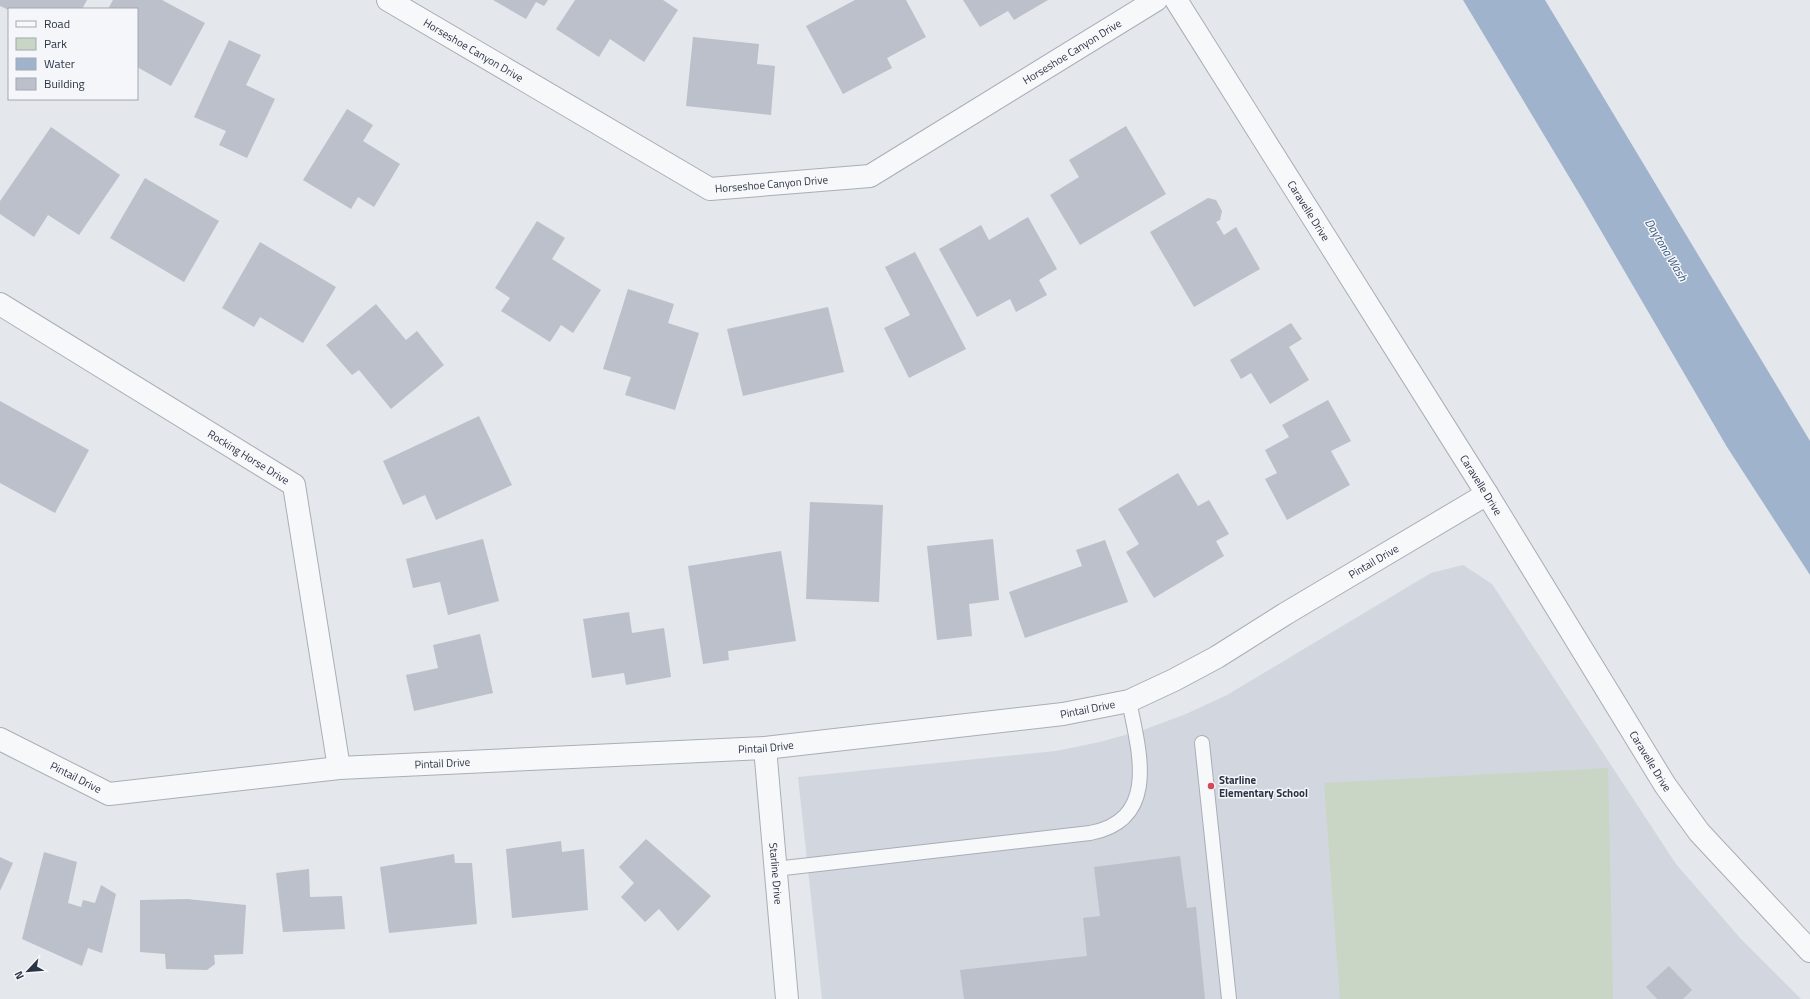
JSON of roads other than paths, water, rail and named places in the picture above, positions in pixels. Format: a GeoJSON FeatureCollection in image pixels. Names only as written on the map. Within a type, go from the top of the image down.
{"type":"FeatureCollection","features":[{"type":"Feature","properties":{"kind":"street","name":"Horseshoe Canyon Drive"},"geometry":{"type":"LineString","coordinates":[[388,0],[710,189],[870,176],[1156,0]]}},
{"type":"Feature","properties":{"kind":"street","name":"Caravelle Drive"},"geometry":{"type":"LineString","coordinates":[[1176,0],[1487,494],[1665,785],[1699,832],[1810,952]]}},
{"type":"Feature","properties":{"kind":"street","name":"Rocking Horse Drive"},"geometry":{"type":"LineString","coordinates":[[0,304],[294,485],[339,768]]}},
{"type":"Feature","properties":{"kind":"street","name":"Pintail Drive"},"geometry":{"type":"LineString","coordinates":[[0,739],[109,794],[339,768],[764,748],[1057,714],[1130,701],[1174,680],[1217,656],[1487,494]]}},
{"type":"Feature","properties":{"kind":"street","name":"Starline Drive"},"geometry":{"type":"LineString","coordinates":[[764,748],[787,999]]}},
{"type":"Feature","properties":{"kind":"lane"},"geometry":{"type":"LineString","coordinates":[[775,869],[1090,833],[1108,829],[1120,822],[1127,815],[1135,804],[1139,790],[1140,770],[1138,744],[1130,701]]}},
{"type":"Feature","properties":{"kind":"lane"},"geometry":{"type":"LineString","coordinates":[[1202,743],[1229,999]]}},
{"type":"Feature","properties":{"kind":"water","name":"Daytona Wash"},"geometry":{"type":"Polygon","coordinates":[[[1463,0],[1545,0],[1810,441],[1810,575],[1727,447],[1583,200],[1463,0]]]}},
{"type":"Feature","properties":{"kind":"place","name":"Starline Elementary School"},"geometry":{"type":"Point","coordinates":[1211,786]}}]}
